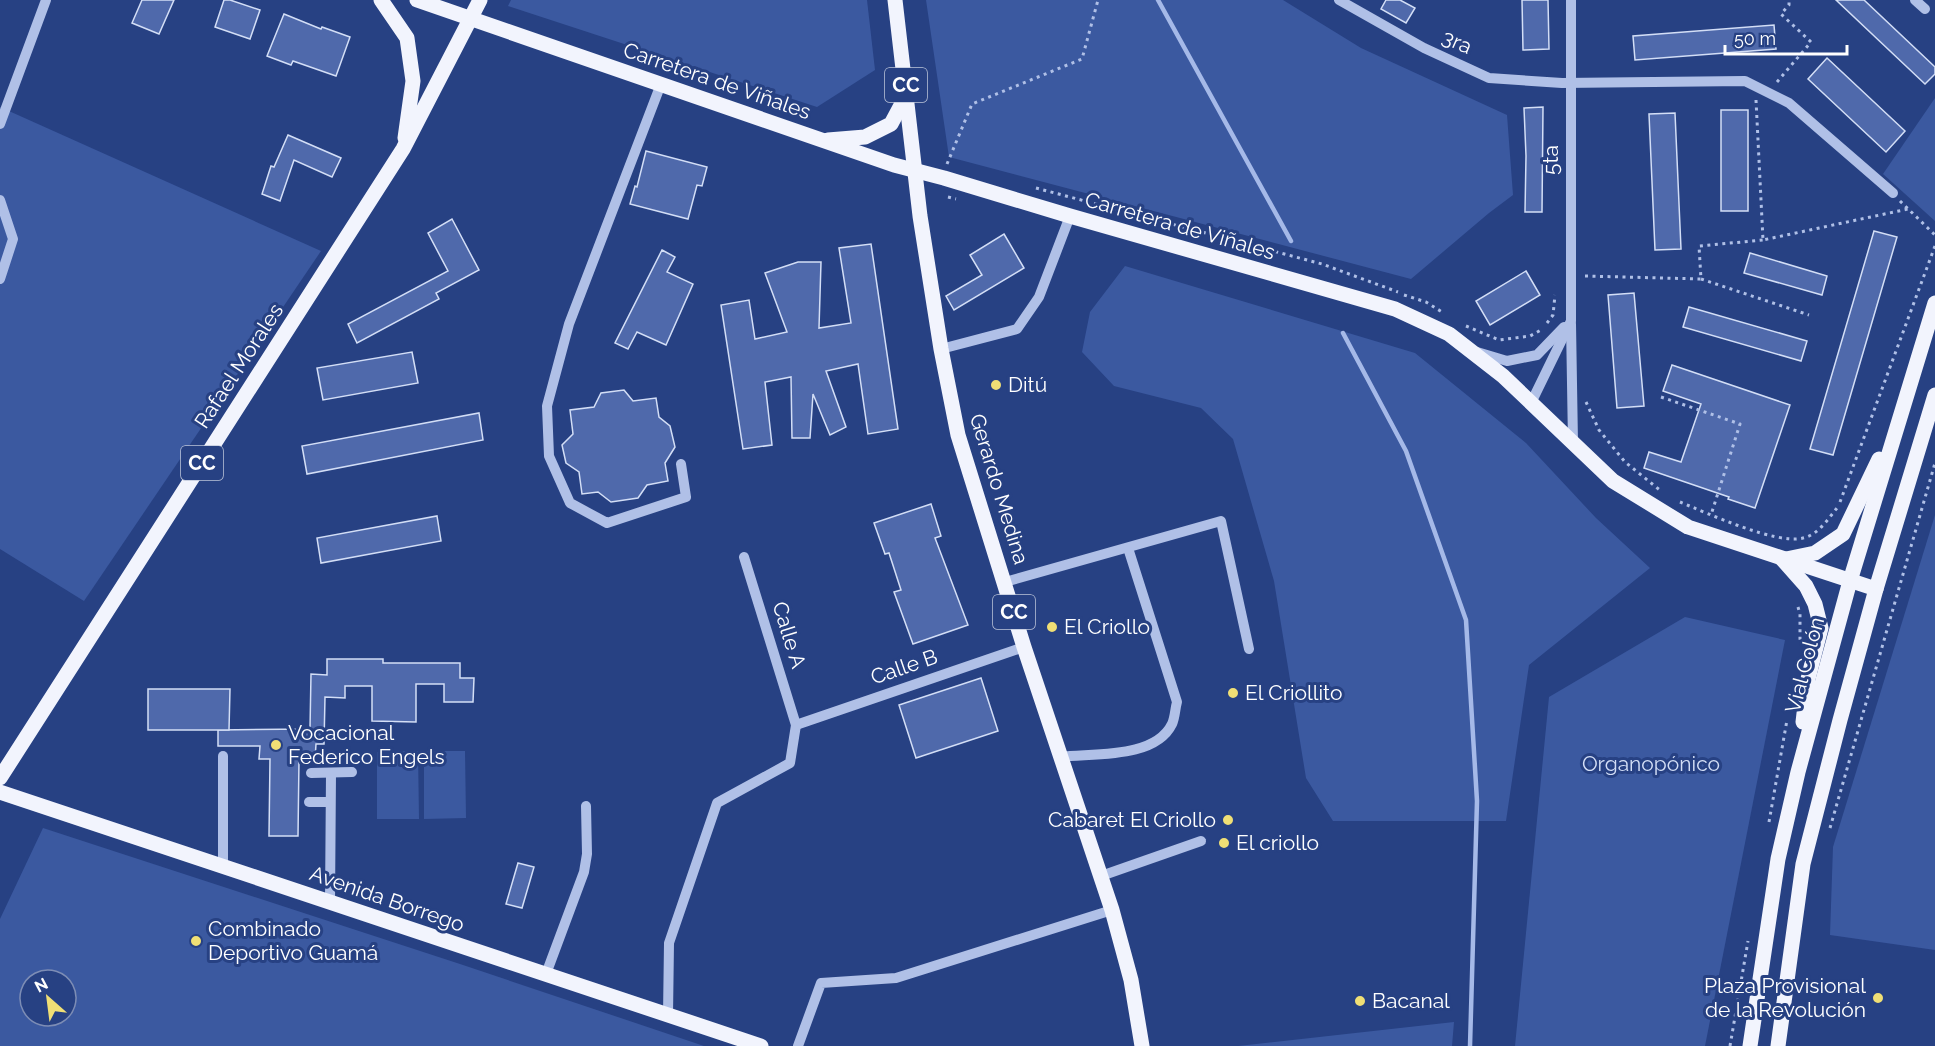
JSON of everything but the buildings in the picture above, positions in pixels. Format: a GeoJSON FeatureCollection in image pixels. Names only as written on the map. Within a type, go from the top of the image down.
{"type":"FeatureCollection","features":[{"type":"Feature","properties":{"kind":"main road"},"geometry":{"type":"LineString","coordinates":[[381,0],[408,38],[413,81],[403,149]]}},
{"type":"Feature","properties":{"kind":"main road","name":"Carretera de Viñales"},"geometry":{"type":"LineString","coordinates":[[417,0],[894,165],[1395,309],[1449,334],[1503,376],[1613,481],[1688,527],[1876,589]]}},
{"type":"Feature","properties":{"kind":"main road","name":"Rafael Morales"},"geometry":{"type":"LineString","coordinates":[[0,778],[403,149],[480,0]]}},
{"type":"Feature","properties":{"kind":"main road","name":"Gerardo Medina"},"geometry":{"type":"LineString","coordinates":[[895,0],[920,216],[941,349],[958,435],[1024,647],[1112,910],[1131,980],[1142,1046]]}},
{"type":"Feature","properties":{"kind":"main road"},"geometry":{"type":"LineString","coordinates":[[822,140],[865,137],[891,124],[907,94]]}},
{"type":"Feature","properties":{"kind":"main road","name":"Vial Colón"},"geometry":{"type":"LineString","coordinates":[[1750,1046],[1779,859],[1798,772],[1850,581],[1935,303]]}},
{"type":"Feature","properties":{"kind":"main road"},"geometry":{"type":"LineString","coordinates":[[1782,559],[1815,553],[1843,534],[1880,457],[1917,361]]}},
{"type":"Feature","properties":{"kind":"main road"},"geometry":{"type":"LineString","coordinates":[[1778,1046],[1803,864],[1876,589],[1935,395]]}},
{"type":"Feature","properties":{"kind":"main road"},"geometry":{"type":"LineString","coordinates":[[1782,559],[1806,586],[1815,604],[1821,628],[1808,679],[1798,772]]}},
{"type":"Feature","properties":{"kind":"main road","name":"Avenida Borrego"},"geometry":{"type":"LineString","coordinates":[[0,792],[761,1046]]}},
{"type":"Feature","properties":{"kind":"street"},"geometry":{"type":"LineString","coordinates":[[0,124],[46,0]]}},
{"type":"Feature","properties":{"kind":"street","name":"3ra"},"geometry":{"type":"LineString","coordinates":[[1339,0],[1424,48],[1490,78],[1571,83],[1745,81],[1788,103],[1893,193]]}},
{"type":"Feature","properties":{"kind":"street","name":"5ta"},"geometry":{"type":"LineString","coordinates":[[1571,0],[1573,443]]}},
{"type":"Feature","properties":{"kind":"street"},"geometry":{"type":"LineString","coordinates":[[1915,0],[1925,9]]}},
{"type":"Feature","properties":{"kind":"street"},"geometry":{"type":"LineString","coordinates":[[661,84],[573,315],[547,406],[549,456],[570,503],[607,523],[686,497],[681,464]]}},
{"type":"Feature","properties":{"kind":"street"},"geometry":{"type":"LineString","coordinates":[[0,200],[14,239],[0,279]]}},
{"type":"Feature","properties":{"kind":"street"},"geometry":{"type":"LineString","coordinates":[[941,349],[1017,329],[1039,297],[1071,216]]}},
{"type":"Feature","properties":{"kind":"street"},"geometry":{"type":"LineString","coordinates":[[1468,349],[1508,362],[1537,355],[1571,321]]}},
{"type":"Feature","properties":{"kind":"street","name":"5ta"},"geometry":{"type":"LineString","coordinates":[[1531,403],[1571,321]]}},
{"type":"Feature","properties":{"kind":"street"},"geometry":{"type":"LineString","coordinates":[[1005,582],[1221,521],[1249,649]]}},
{"type":"Feature","properties":{"kind":"street"},"geometry":{"type":"LineString","coordinates":[[1061,757],[1116,754],[1154,744],[1172,725],[1177,702],[1128,548]]}},
{"type":"Feature","properties":{"kind":"street","name":"Calle A"},"geometry":{"type":"LineString","coordinates":[[744,556],[796,725]]}},
{"type":"Feature","properties":{"kind":"street","name":"Calle B"},"geometry":{"type":"LineString","coordinates":[[796,725],[1024,647]]}},
{"type":"Feature","properties":{"kind":"street"},"geometry":{"type":"LineString","coordinates":[[668,1015],[669,943],[717,803],[790,763],[796,725]]}},
{"type":"Feature","properties":{"kind":"street"},"geometry":{"type":"LineString","coordinates":[[223,756],[223,866]]}},
{"type":"Feature","properties":{"kind":"street"},"geometry":{"type":"LineString","coordinates":[[311,773],[352,772]]}},
{"type":"Feature","properties":{"kind":"street"},"geometry":{"type":"LineString","coordinates":[[330,902],[331,773]]}},
{"type":"Feature","properties":{"kind":"street"},"geometry":{"type":"LineString","coordinates":[[309,802],[330,802]]}},
{"type":"Feature","properties":{"kind":"street"},"geometry":{"type":"LineString","coordinates":[[546,974],[584,872],[587,855],[586,806]]}},
{"type":"Feature","properties":{"kind":"street"},"geometry":{"type":"LineString","coordinates":[[1101,876],[1201,841]]}},
{"type":"Feature","properties":{"kind":"street"},"geometry":{"type":"LineString","coordinates":[[798,1046],[821,983],[896,978],[1112,910]]}},
{"type":"Feature","properties":{"kind":"path"},"geometry":{"type":"LineString","coordinates":[[944,178],[949,157],[972,104],[1082,59],[1098,0]]}},
{"type":"Feature","properties":{"kind":"path"},"geometry":{"type":"LineString","coordinates":[[1768,92],[1811,42],[1780,14],[1789,4],[1789,0]]}},
{"type":"Feature","properties":{"kind":"path"},"geometry":{"type":"LineString","coordinates":[[1755,86],[1763,240]]}},
{"type":"Feature","properties":{"kind":"path"},"geometry":{"type":"LineString","coordinates":[[1027,185],[1322,264],[1426,302],[1446,314]]}},
{"type":"Feature","properties":{"kind":"path"},"geometry":{"type":"LineString","coordinates":[[1893,193],[1935,235]]}},
{"type":"Feature","properties":{"kind":"path"},"geometry":{"type":"LineString","coordinates":[[948,197],[959,200]]}},
{"type":"Feature","properties":{"kind":"path"},"geometry":{"type":"LineString","coordinates":[[1701,279],[1699,246],[1763,240],[1908,209]]}},
{"type":"Feature","properties":{"kind":"path"},"geometry":{"type":"LineString","coordinates":[[1671,498],[1773,537],[1802,539],[1816,532],[1838,507],[1935,246]]}},
{"type":"Feature","properties":{"kind":"path"},"geometry":{"type":"LineString","coordinates":[[1571,276],[1701,279],[1809,315]]}},
{"type":"Feature","properties":{"kind":"path"},"geometry":{"type":"LineString","coordinates":[[1466,326],[1498,340],[1530,336],[1543,329],[1553,315],[1555,295]]}},
{"type":"Feature","properties":{"kind":"path"},"geometry":{"type":"LineString","coordinates":[[1661,397],[1740,424],[1711,515]]}},
{"type":"Feature","properties":{"kind":"path"},"geometry":{"type":"LineString","coordinates":[[1586,402],[1599,430],[1625,462],[1662,491]]}},
{"type":"Feature","properties":{"kind":"path"},"geometry":{"type":"LineString","coordinates":[[1827,838],[1935,463]]}},
{"type":"Feature","properties":{"kind":"path"},"geometry":{"type":"LineString","coordinates":[[1797,605],[1800,614],[1798,652]]}},
{"type":"Feature","properties":{"kind":"path"},"geometry":{"type":"LineString","coordinates":[[1768,826],[1788,710]]}},
{"type":"Feature","properties":{"kind":"path"},"geometry":{"type":"LineString","coordinates":[[1730,1046],[1748,942]]}},
{"type":"Feature","properties":{"kind":"green space"},"geometry":{"type":"Polygon","coordinates":[[[511,0],[867,0],[875,70],[817,107],[508,6],[511,0]]]}},
{"type":"Feature","properties":{"kind":"green space"},"geometry":{"type":"Polygon","coordinates":[[[926,0],[1283,0],[1361,48],[1507,115],[1513,195],[1411,279],[949,157],[926,0]]]}},
{"type":"Feature","properties":{"kind":"green space"},"geometry":{"type":"Polygon","coordinates":[[[1935,98],[1935,221],[1883,174],[1935,98]]]}},
{"type":"Feature","properties":{"kind":"green space"},"geometry":{"type":"Polygon","coordinates":[[[0,107],[321,251],[84,601],[0,549],[0,107]]]}},
{"type":"Feature","properties":{"kind":"green space"},"geometry":{"type":"Polygon","coordinates":[[[1125,266],[1415,353],[1526,443],[1596,518],[1650,568],[1529,665],[1506,821],[1333,821],[1306,778],[1274,581],[1233,439],[1201,408],[1114,386],[1082,352],[1090,312],[1125,266]]]}},
{"type":"Feature","properties":{"kind":"green space"},"geometry":{"type":"Polygon","coordinates":[[[1935,515],[1935,950],[1830,935],[1833,847],[1935,515]]]}},
{"type":"Feature","properties":{"kind":"green space","name":"Organopónico"},"geometry":{"type":"Polygon","coordinates":[[[1685,617],[1785,640],[1705,1046],[1515,1046],[1549,697],[1685,617]]]}},
{"type":"Feature","properties":{"kind":"green space"},"geometry":{"type":"Polygon","coordinates":[[[418,751],[419,819],[377,819],[377,752],[418,751]]]}},
{"type":"Feature","properties":{"kind":"green space"},"geometry":{"type":"Polygon","coordinates":[[[424,751],[465,751],[466,818],[424,819],[424,751]]]}},
{"type":"Feature","properties":{"kind":"green space","name":"Combinado Deportivo Guamá"},"geometry":{"type":"Polygon","coordinates":[[[43,828],[704,1046],[0,1046],[0,919],[43,828]]]}},
{"type":"Feature","properties":{"kind":"green space"},"geometry":{"type":"Polygon","coordinates":[[[1454,1022],[1452,1046],[1238,1046],[1454,1022]]]}},
{"type":"Feature","properties":{"kind":"waterway"},"geometry":{"type":"LineString","coordinates":[[1158,0],[1291,241]]}},
{"type":"Feature","properties":{"kind":"waterway"},"geometry":{"type":"LineString","coordinates":[[1343,333],[1406,451],[1466,620],[1477,801],[1470,1046]]}},
{"type":"Feature","properties":{"kind":"place","name":"Ditú"},"geometry":{"type":"Point","coordinates":[996,385]}},
{"type":"Feature","properties":{"kind":"place","name":"El Criollo"},"geometry":{"type":"Point","coordinates":[1052,627]}},
{"type":"Feature","properties":{"kind":"place","name":"El Criollito"},"geometry":{"type":"Point","coordinates":[1233,693]}},
{"type":"Feature","properties":{"kind":"place","name":"Vocacional Federico Engels"},"geometry":{"type":"Point","coordinates":[276,745]}},
{"type":"Feature","properties":{"kind":"place","name":"Cabaret El Criollo"},"geometry":{"type":"Point","coordinates":[1228,820]}},
{"type":"Feature","properties":{"kind":"place","name":"El criollo"},"geometry":{"type":"Point","coordinates":[1224,843]}},
{"type":"Feature","properties":{"kind":"place","name":"Combinado Deportivo Guamá"},"geometry":{"type":"Point","coordinates":[196,941]}},
{"type":"Feature","properties":{"kind":"place","name":"Plaza Provisional de la Revolución"},"geometry":{"type":"Point","coordinates":[1878,998]}},
{"type":"Feature","properties":{"kind":"place","name":"Bacanal"},"geometry":{"type":"Point","coordinates":[1360,1001]}}]}
